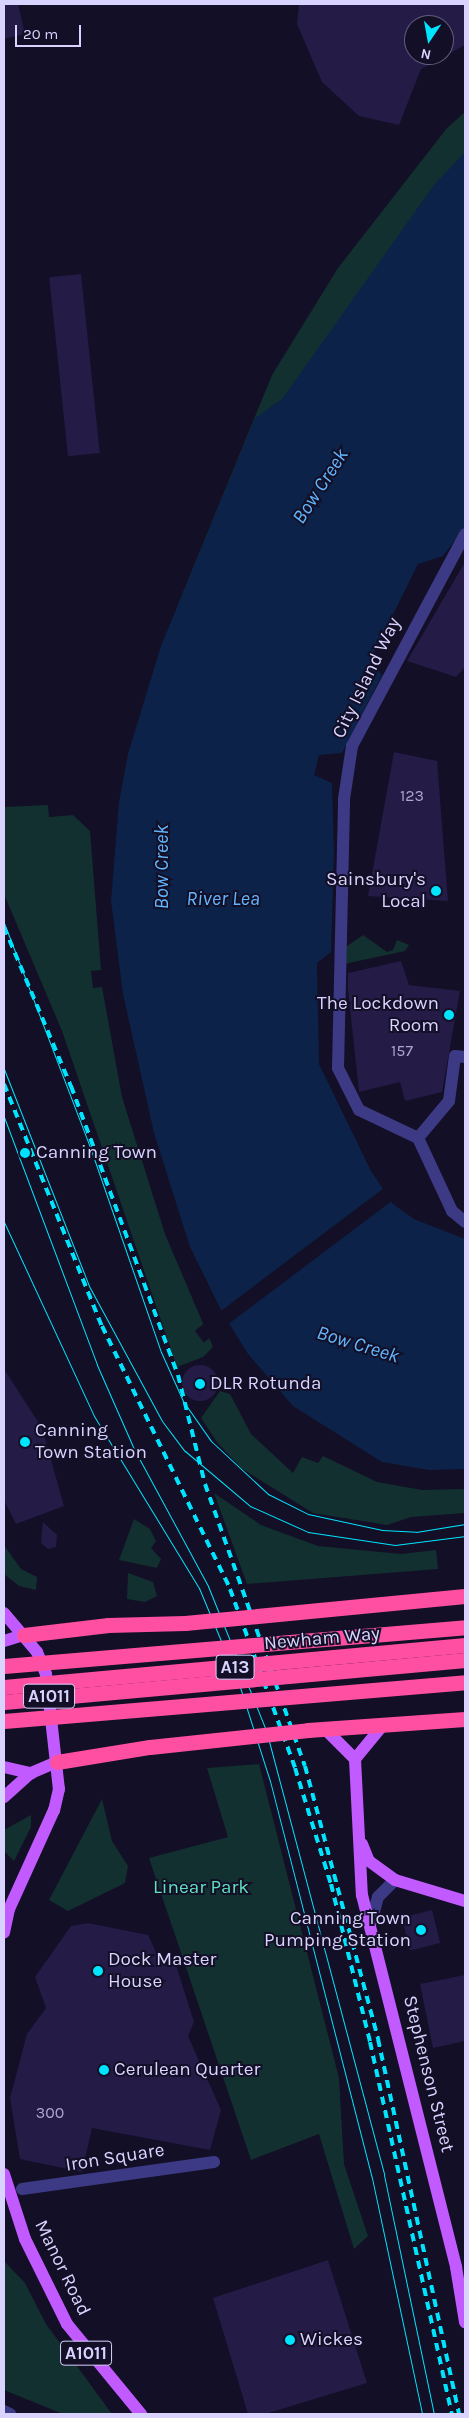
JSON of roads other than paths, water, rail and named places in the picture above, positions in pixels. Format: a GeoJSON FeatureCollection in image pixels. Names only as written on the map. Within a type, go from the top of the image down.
{"type":"FeatureCollection","features":[{"type":"Feature","properties":{"kind":"highway"},"geometry":{"type":"LineString","coordinates":[[24,1635],[108,1625],[185,1623],[465,1596]]}},
{"type":"Feature","properties":{"kind":"highway","name":"Newham Way"},"geometry":{"type":"LineString","coordinates":[[4,1666],[465,1627]]}},
{"type":"Feature","properties":{"kind":"highway","name":"Newham Way"},"geometry":{"type":"LineString","coordinates":[[4,1687],[465,1645]]}},
{"type":"Feature","properties":{"kind":"highway","name":"Newham Way"},"geometry":{"type":"LineString","coordinates":[[4,1702],[465,1660]]}},
{"type":"Feature","properties":{"kind":"highway","name":"A13"},"geometry":{"type":"LineString","coordinates":[[4,1721],[465,1682]]}},
{"type":"Feature","properties":{"kind":"highway"},"geometry":{"type":"LineString","coordinates":[[57,1762],[150,1747],[465,1719]]}},
{"type":"Feature","properties":{"kind":"main road","name":"A1011"},"geometry":{"type":"LineString","coordinates":[[4,1613],[24,1635],[46,1674],[57,1762],[54,1810],[9,1909],[4,1932]]}},
{"type":"Feature","properties":{"kind":"main road"},"geometry":{"type":"LineString","coordinates":[[4,1640],[24,1635]]}},
{"type":"Feature","properties":{"kind":"main road"},"geometry":{"type":"LineString","coordinates":[[326,1730],[355,1758],[383,1725]]}},
{"type":"Feature","properties":{"kind":"main road","name":"Stephenson Street"},"geometry":{"type":"LineString","coordinates":[[355,1758],[361,1840],[358,1866],[371,1923],[461,2266],[465,2322]]}},
{"type":"Feature","properties":{"kind":"main road"},"geometry":{"type":"LineString","coordinates":[[4,1797],[31,1773],[57,1762]]}},
{"type":"Feature","properties":{"kind":"main road"},"geometry":{"type":"LineString","coordinates":[[4,1767],[31,1773]]}},
{"type":"Feature","properties":{"kind":"main road"},"geometry":{"type":"LineString","coordinates":[[361,1840],[369,1861],[395,1880],[465,1901]]}},
{"type":"Feature","properties":{"kind":"main road","name":"Manor Road"},"geometry":{"type":"LineString","coordinates":[[4,2174],[25,2239],[67,2324],[141,2414]]}},
{"type":"Feature","properties":{"kind":"street","name":"City Island Way"},"geometry":{"type":"LineString","coordinates":[[418,1138],[359,1110],[338,1068],[344,799],[352,746],[465,534]]}},
{"type":"Feature","properties":{"kind":"street"},"geometry":{"type":"LineString","coordinates":[[465,1057],[455,1056],[449,1101],[418,1138],[452,1211],[465,1222]]}},
{"type":"Feature","properties":{"kind":"street","name":"Stephenson Street"},"geometry":{"type":"LineString","coordinates":[[371,1923],[378,1898],[395,1880]]}},
{"type":"Feature","properties":{"kind":"street","name":"Iron Square"},"geometry":{"type":"LineString","coordinates":[[22,2189],[214,2162]]}},
{"type":"Feature","properties":{"kind":"street"},"geometry":{"type":"LineString","coordinates":[[4,2412],[10,2414]]}},
{"type":"Feature","properties":{"kind":"water","name":"River Lea"},"geometry":{"type":"Polygon","coordinates":[[[465,152],[465,527],[443,556],[418,564],[370,661],[382,675],[342,753],[319,755],[314,775],[332,783],[334,853],[331,952],[317,963],[319,1064],[371,1171],[393,1204],[414,1219],[465,1239],[465,1469],[429,1470],[382,1462],[293,1406],[248,1354],[222,1312],[190,1247],[154,1133],[123,994],[111,901],[119,802],[128,754],[161,646],[255,418],[282,399],[434,185],[465,152]]]}},
{"type":"Feature","properties":{"kind":"tram line"},"geometry":{"type":"LineString","coordinates":[[4,923],[90,1147],[161,1352],[183,1401],[211,1441],[268,1494],[308,1514],[382,1530],[416,1532],[465,1524]]}},
{"type":"Feature","properties":{"kind":"tram line"},"geometry":{"type":"LineString","coordinates":[[4,1069],[89,1286],[162,1421],[185,1451],[250,1506],[308,1532],[395,1545],[465,1536]]}},
{"type":"Feature","properties":{"kind":"tram line"},"geometry":{"type":"LineString","coordinates":[[4,1117],[97,1365],[134,1449],[208,1586],[266,1730],[384,2175],[434,2414]]}},
{"type":"Feature","properties":{"kind":"tram line"},"geometry":{"type":"LineString","coordinates":[[4,1222],[94,1416],[199,1588],[239,1684],[270,1781],[372,2178],[422,2414]]}},
{"type":"Feature","properties":{"kind":"railway"},"geometry":{"type":"LineString","coordinates":[[4,927],[71,1086],[178,1375],[205,1484],[305,1766],[378,2039],[459,2414]]}},
{"type":"Feature","properties":{"kind":"railway"},"geometry":{"type":"LineString","coordinates":[[4,1084],[102,1326],[230,1589],[295,1768],[331,1884],[370,2042],[452,2414]]}},
{"type":"Feature","properties":{"kind":"place","name":"Sainsbury's Local"},"geometry":{"type":"Point","coordinates":[436,891]}},
{"type":"Feature","properties":{"kind":"place","name":"The Lockdown Room"},"geometry":{"type":"Point","coordinates":[449,1015]}},
{"type":"Feature","properties":{"kind":"place","name":"Canning Town"},"geometry":{"type":"Point","coordinates":[25,1153]}},
{"type":"Feature","properties":{"kind":"place","name":"DLR Rotunda"},"geometry":{"type":"Point","coordinates":[200,1384]}},
{"type":"Feature","properties":{"kind":"place","name":"Canning Town Station"},"geometry":{"type":"Point","coordinates":[25,1442]}},
{"type":"Feature","properties":{"kind":"place","name":"Canning Town Pumping Station"},"geometry":{"type":"Point","coordinates":[421,1930]}},
{"type":"Feature","properties":{"kind":"place","name":"Dock Master House"},"geometry":{"type":"Point","coordinates":[98,1971]}},
{"type":"Feature","properties":{"kind":"place","name":"Cerulean Quarter"},"geometry":{"type":"Point","coordinates":[104,2070]}},
{"type":"Feature","properties":{"kind":"place","name":"Wickes"},"geometry":{"type":"Point","coordinates":[290,2340]}},
{"type":"Feature","properties":{"kind":"water label","name":"Bow Creek"},"geometry":{"type":"Point","coordinates":[320,486]}},
{"type":"Feature","properties":{"kind":"water label","name":"Bow Creek"},"geometry":{"type":"Point","coordinates":[161,867]}},
{"type":"Feature","properties":{"kind":"water label","name":"Bow Creek"},"geometry":{"type":"Point","coordinates":[358,1344]}},
{"type":"Feature","properties":{"kind":"park label","name":"Linear Park"},"geometry":{"type":"Point","coordinates":[201,1888]}}]}
